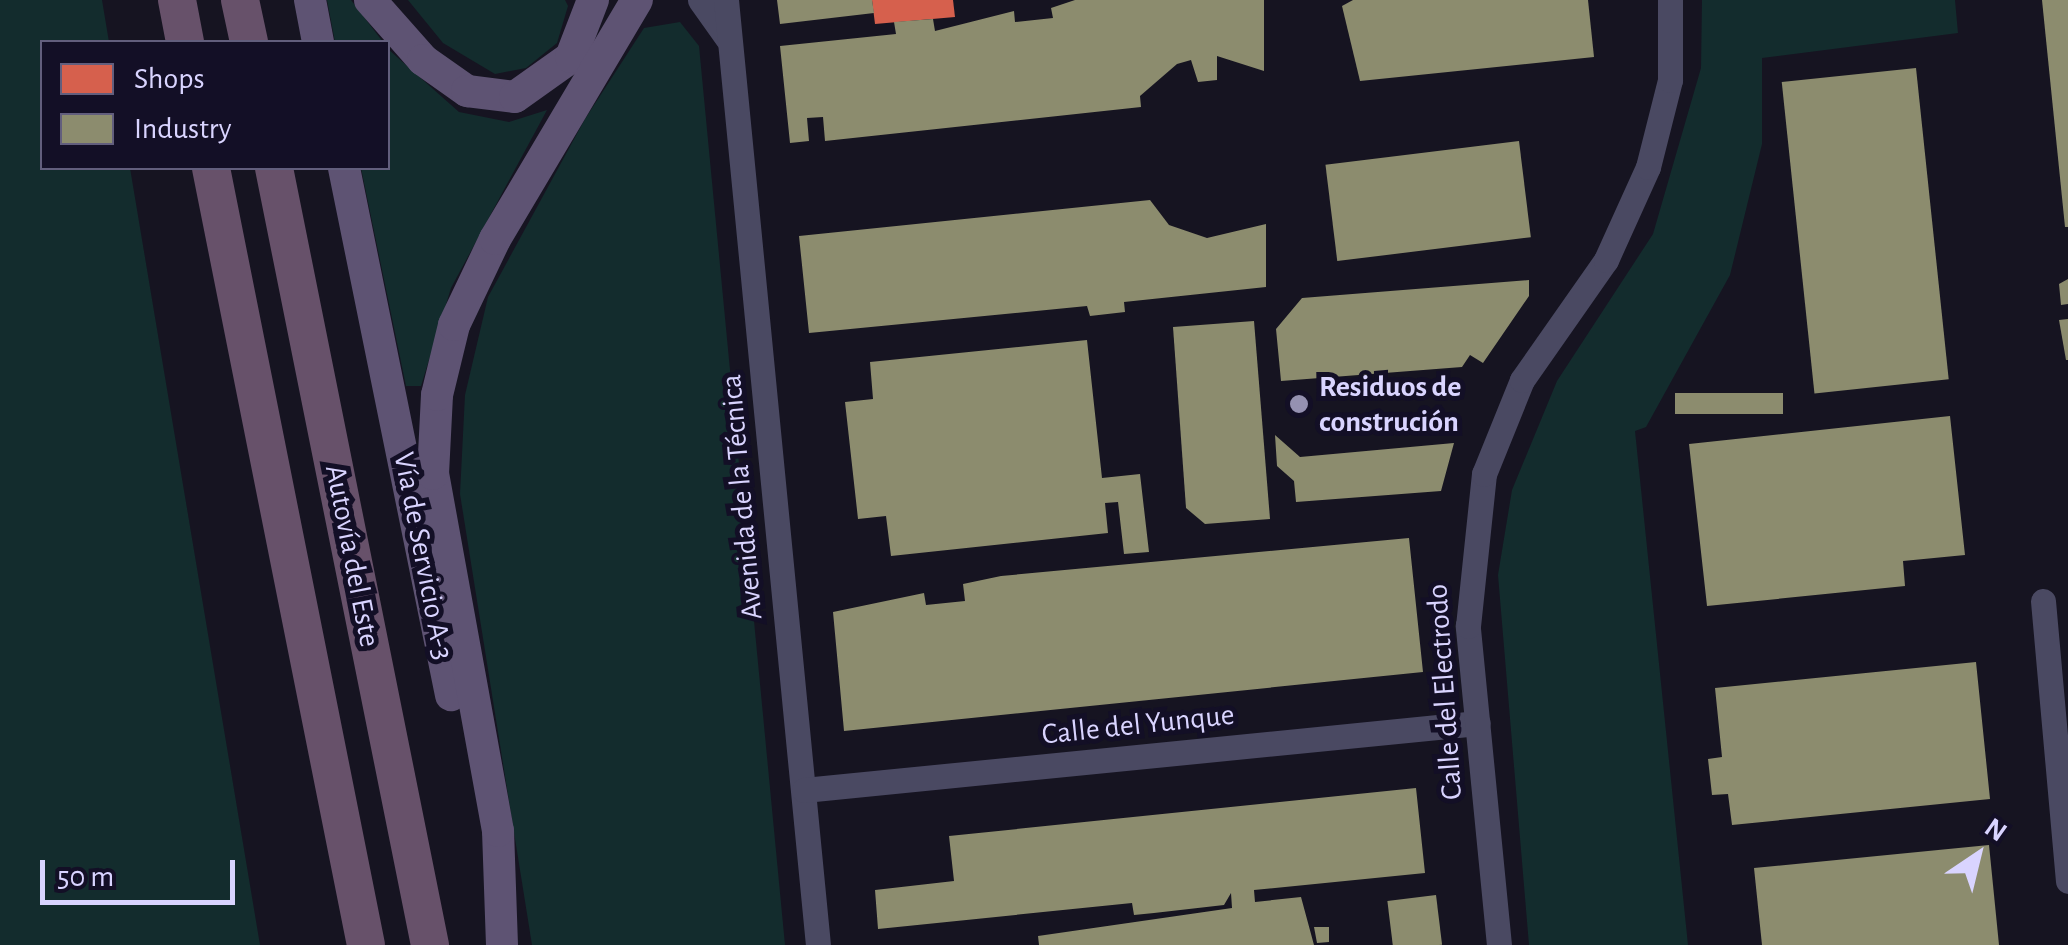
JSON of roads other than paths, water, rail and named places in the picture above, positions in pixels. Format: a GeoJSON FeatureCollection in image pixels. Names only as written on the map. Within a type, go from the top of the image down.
{"type":"FeatureCollection","features":[{"type":"Feature","properties":{"kind":"highway"},"geometry":{"type":"LineString","coordinates":[[177,0],[185,40]]}},
{"type":"Feature","properties":{"kind":"highway"},"geometry":{"type":"LineString","coordinates":[[240,0],[249,40]]}},
{"type":"Feature","properties":{"kind":"highway","name":"Autovía del Este"},"geometry":{"type":"LineString","coordinates":[[210,170],[366,945]]}},
{"type":"Feature","properties":{"kind":"highway","name":"Autovía del Este"},"geometry":{"type":"LineString","coordinates":[[274,170],[430,945]]}},
{"type":"Feature","properties":{"kind":"main road"},"geometry":{"type":"LineString","coordinates":[[310,0],[318,40]]}},
{"type":"Feature","properties":{"kind":"main road"},"geometry":{"type":"LineString","coordinates":[[370,0],[423,60],[466,91],[516,98],[571,58],[593,0]]}},
{"type":"Feature","properties":{"kind":"main road"},"geometry":{"type":"LineString","coordinates":[[501,945],[498,831],[433,474],[437,396],[454,325],[495,239],[637,0]]}},
{"type":"Feature","properties":{"kind":"main road","name":"Vía de Servicio A-3"},"geometry":{"type":"LineString","coordinates":[[344,170],[501,945]]}},
{"type":"Feature","properties":{"kind":"street","name":"Avenida de la Técnica"},"geometry":{"type":"LineString","coordinates":[[700,0],[730,42]]}},
{"type":"Feature","properties":{"kind":"street","name":"Avenida de la Técnica"},"geometry":{"type":"LineString","coordinates":[[726,0],[818,945]]}},
{"type":"Feature","properties":{"kind":"street","name":"Calle del Electrodo"},"geometry":{"type":"LineString","coordinates":[[1499,945],[1478,724],[1469,565],[1484,474],[1522,380],[1606,260],[1648,167],[1670,80],[1670,0]]}},
{"type":"Feature","properties":{"kind":"street"},"geometry":{"type":"LineString","coordinates":[[2043,601],[2058,632],[2068,881]]}},
{"type":"Feature","properties":{"kind":"street","name":"Calle del Yunque"},"geometry":{"type":"LineString","coordinates":[[804,790],[1478,724]]}},
{"type":"Feature","properties":{"kind":"place","name":"Residuos de construción"},"geometry":{"type":"Point","coordinates":[1299,404]}}]}
